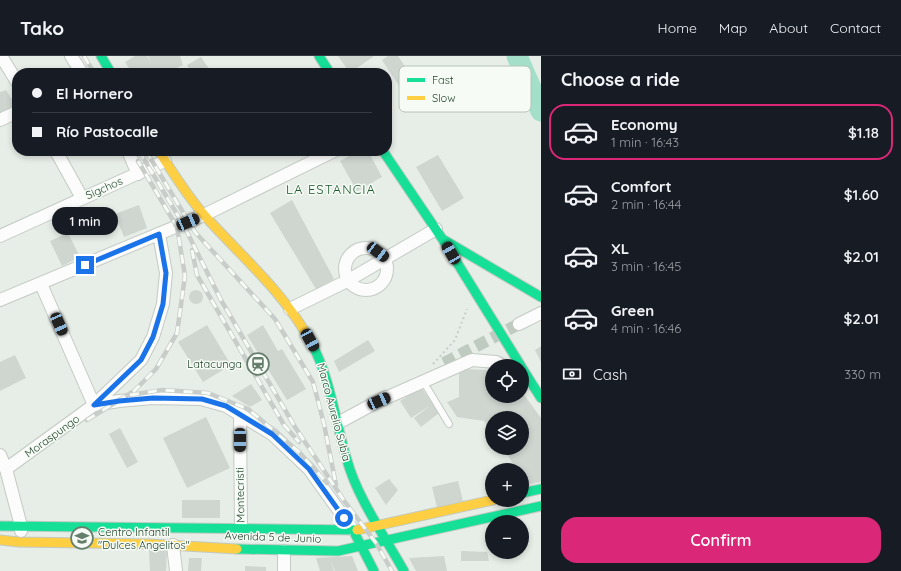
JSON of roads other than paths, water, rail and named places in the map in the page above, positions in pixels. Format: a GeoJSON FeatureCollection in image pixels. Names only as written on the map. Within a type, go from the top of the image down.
{"type":"FeatureCollection","features":[{"type":"Feature","properties":{"kind":"main road"},"geometry":{"type":"LineString","coordinates":[[100,56],[108,68]]}},
{"type":"Feature","properties":{"kind":"main road"},"geometry":{"type":"LineString","coordinates":[[319,56],[327,68]]}},
{"type":"Feature","properties":{"kind":"main road","name":"Marco Aurelio Subia"},"geometry":{"type":"LineString","coordinates":[[162,156],[188,196],[204,215],[266,279],[290,309],[320,359],[330,390],[347,461],[357,486],[404,571]]}},
{"type":"Feature","properties":{"kind":"main road"},"geometry":{"type":"LineString","coordinates":[[386,156],[436,229],[517,359]]}},
{"type":"Feature","properties":{"kind":"main road"},"geometry":{"type":"LineString","coordinates":[[443,240],[541,297]]}},
{"type":"Feature","properties":{"kind":"main road"},"geometry":{"type":"LineString","coordinates":[[529,383],[541,398]]}},
{"type":"Feature","properties":{"kind":"main road"},"geometry":{"type":"LineString","coordinates":[[529,492],[541,489]]}},
{"type":"Feature","properties":{"kind":"main road","name":"Avenida 5 de Junio"},"geometry":{"type":"LineString","coordinates":[[0,526],[353,530],[379,526],[485,502]]}},
{"type":"Feature","properties":{"kind":"main road","name":"Avenida 5 de Junio"},"geometry":{"type":"LineString","coordinates":[[0,540],[19,542],[150,544],[284,551],[338,550],[362,548],[387,540],[541,506]]}},
{"type":"Feature","properties":{"kind":"main road"},"geometry":{"type":"LineString","coordinates":[[150,544],[151,528]]}},
{"type":"Feature","properties":{"kind":"main road"},"geometry":{"type":"LineString","coordinates":[[353,530],[374,571]]}},
{"type":"Feature","properties":{"kind":"street"},"geometry":{"type":"LineString","coordinates":[[1,56],[12,74]]}},
{"type":"Feature","properties":{"kind":"street"},"geometry":{"type":"LineString","coordinates":[[71,56],[79,68]]}},
{"type":"Feature","properties":{"kind":"street"},"geometry":{"type":"LineString","coordinates":[[0,120],[12,114]]}},
{"type":"Feature","properties":{"kind":"street"},"geometry":{"type":"LineString","coordinates":[[59,156],[82,198]]}},
{"type":"Feature","properties":{"kind":"street"},"geometry":{"type":"LineString","coordinates":[[130,156],[138,174]]}},
{"type":"Feature","properties":{"kind":"street"},"geometry":{"type":"LineString","coordinates":[[0,300],[204,215],[324,156]]}},
{"type":"Feature","properties":{"kind":"street","name":"Sigchos"},"geometry":{"type":"LineString","coordinates":[[0,236],[82,198],[166,162]]}},
{"type":"Feature","properties":{"kind":"street"},"geometry":{"type":"LineString","coordinates":[[290,309],[347,281],[436,229]]}},
{"type":"Feature","properties":{"kind":"street","name":"Moraspungo"},"geometry":{"type":"LineString","coordinates":[[3,467],[94,405],[141,360],[153,337],[163,304],[166,273],[159,234]]}},
{"type":"Feature","properties":{"kind":"street"},"geometry":{"type":"LineString","coordinates":[[371,247],[385,258],[388,271],[382,283],[371,290],[357,289],[347,281],[344,264],[354,250],[371,247]]}},
{"type":"Feature","properties":{"kind":"street"},"geometry":{"type":"LineString","coordinates":[[41,284],[94,405],[153,398],[202,399],[226,406],[272,434],[309,469],[353,530]]}},
{"type":"Feature","properties":{"kind":"street"},"geometry":{"type":"LineString","coordinates":[[519,324],[541,313]]}},
{"type":"Feature","properties":{"kind":"street"},"geometry":{"type":"LineString","coordinates":[[379,401],[472,360],[485,361]]}},
{"type":"Feature","properties":{"kind":"street"},"geometry":{"type":"LineString","coordinates":[[338,423],[444,363]]}},
{"type":"Feature","properties":{"kind":"street","name":"Montecristi"},"geometry":{"type":"LineString","coordinates":[[240,414],[241,529]]}},
{"type":"Feature","properties":{"kind":"street"},"geometry":{"type":"LineString","coordinates":[[0,455],[21,526],[19,542],[0,549]]}},
{"type":"Feature","properties":{"kind":"street"},"geometry":{"type":"LineString","coordinates":[[173,545],[176,571]]}},
{"type":"Feature","properties":{"kind":"street"},"geometry":{"type":"LineString","coordinates":[[284,551],[284,571]]}},
{"type":"Feature","properties":{"kind":"lane"},"geometry":{"type":"LineString","coordinates":[[423,381],[449,424]]}},
{"type":"Feature","properties":{"kind":"waterway"},"geometry":{"type":"LineString","coordinates":[[517,56],[521,66]]}},
{"type":"Feature","properties":{"kind":"waterway"},"geometry":{"type":"LineString","coordinates":[[531,88],[541,111]]}},
{"type":"Feature","properties":{"kind":"tunnel"},"geometry":{"type":"LineString","coordinates":[[444,363],[519,324]]}},
{"type":"Feature","properties":{"kind":"railway"},"geometry":{"type":"LineString","coordinates":[[84,56],[91,68]]}},
{"type":"Feature","properties":{"kind":"railway"},"geometry":{"type":"LineString","coordinates":[[142,156],[183,224],[221,300],[295,427],[345,502],[376,543],[392,571]]}},
{"type":"Feature","properties":{"kind":"railway"},"geometry":{"type":"LineString","coordinates":[[149,156],[195,232],[275,319],[313,382],[324,424],[336,485]]}},
{"type":"Feature","properties":{"kind":"railway"},"geometry":{"type":"LineString","coordinates":[[87,420],[134,391],[156,369],[177,333],[185,276],[177,227],[138,161]]}},
{"type":"Feature","properties":{"kind":"railway"},"geometry":{"type":"LineString","coordinates":[[192,250],[197,275],[284,425],[299,442]]}},
{"type":"Feature","properties":{"kind":"railway"},"geometry":{"type":"LineString","coordinates":[[130,395],[162,390],[208,393],[248,409],[299,452],[327,483]]}},
{"type":"Feature","properties":{"kind":"place","name":"Latacunga"},"geometry":{"type":"Point","coordinates":[258,364]}},
{"type":"Feature","properties":{"kind":"place","name":"Centro Infantil \"Dulces Angelitos\""},"geometry":{"type":"Point","coordinates":[82,538]}},
{"type":"Feature","properties":{"kind":"district","name":"LA ESTANCIA"},"geometry":{"type":"Point","coordinates":[331,189]}}]}
